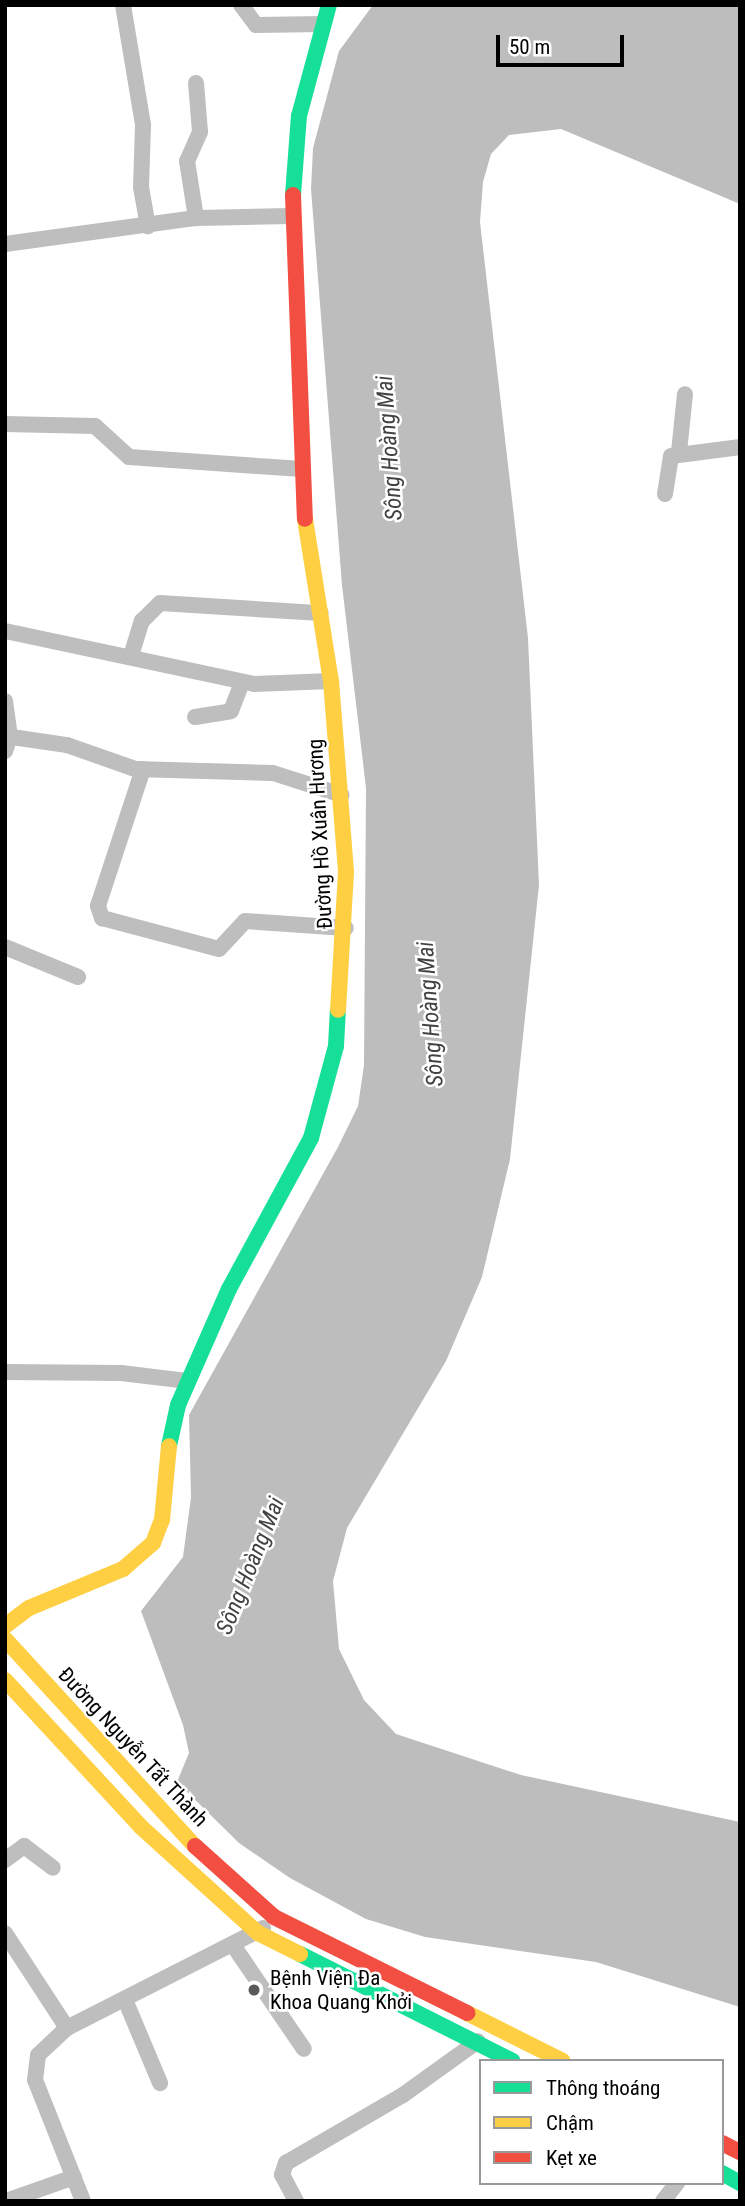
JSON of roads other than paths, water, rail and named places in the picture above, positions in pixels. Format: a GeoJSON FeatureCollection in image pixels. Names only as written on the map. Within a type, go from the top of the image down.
{"type":"FeatureCollection","features":[{"type":"Feature","properties":{"kind":"main road","name":"Đường Hồ Xuân Hương"},"geometry":{"type":"LineString","coordinates":[[5,1626],[29,1608],[123,1569],[153,1543],[162,1520],[167,1445],[187,1381],[311,1138],[336,1046],[346,928],[342,795],[331,681],[321,613],[312,594],[302,469],[291,216],[299,116],[329,5]]}},
{"type":"Feature","properties":{"kind":"main road","name":"Đường Nguyễn Tất Thành"},"geometry":{"type":"LineString","coordinates":[[5,1639],[160,1814],[274,1917],[559,2059]]}},
{"type":"Feature","properties":{"kind":"main road"},"geometry":{"type":"LineString","coordinates":[[5,1680],[141,1827],[257,1933],[509,2059]]}},
{"type":"Feature","properties":{"kind":"main road"},"geometry":{"type":"LineString","coordinates":[[724,2144],[740,2152]]}},
{"type":"Feature","properties":{"kind":"main road"},"geometry":{"type":"LineString","coordinates":[[724,2174],[740,2183]]}},
{"type":"Feature","properties":{"kind":"street"},"geometry":{"type":"LineString","coordinates":[[123,5],[143,125],[141,187],[148,226]]}},
{"type":"Feature","properties":{"kind":"street"},"geometry":{"type":"LineString","coordinates":[[241,5],[256,25],[323,24]]}},
{"type":"Feature","properties":{"kind":"street"},"geometry":{"type":"LineString","coordinates":[[196,83],[201,123],[187,161],[197,218]]}},
{"type":"Feature","properties":{"kind":"street"},"geometry":{"type":"LineString","coordinates":[[5,244],[197,218],[291,216]]}},
{"type":"Feature","properties":{"kind":"street"},"geometry":{"type":"LineString","coordinates":[[679,452],[685,394]]}},
{"type":"Feature","properties":{"kind":"street"},"geometry":{"type":"LineString","coordinates":[[5,424],[95,426],[129,457],[302,469]]}},
{"type":"Feature","properties":{"kind":"street"},"geometry":{"type":"LineString","coordinates":[[665,494],[669,459],[679,452],[740,447]]}},
{"type":"Feature","properties":{"kind":"street"},"geometry":{"type":"LineString","coordinates":[[131,656],[142,621],[160,603],[321,613]]}},
{"type":"Feature","properties":{"kind":"street"},"geometry":{"type":"LineString","coordinates":[[5,631],[242,682],[331,681]]}},
{"type":"Feature","properties":{"kind":"street"},"geometry":{"type":"LineString","coordinates":[[195,717],[231,711],[242,682]]}},
{"type":"Feature","properties":{"kind":"street"},"geometry":{"type":"LineString","coordinates":[[5,701],[7,741],[68,745],[143,769],[265,772],[342,795]]}},
{"type":"Feature","properties":{"kind":"street"},"geometry":{"type":"LineString","coordinates":[[143,769],[98,906],[102,918],[219,949],[245,921],[346,928]]}},
{"type":"Feature","properties":{"kind":"street"},"geometry":{"type":"LineString","coordinates":[[5,947],[78,977]]}},
{"type":"Feature","properties":{"kind":"street"},"geometry":{"type":"LineString","coordinates":[[5,1372],[187,1381]]}},
{"type":"Feature","properties":{"kind":"street"},"geometry":{"type":"LineString","coordinates":[[5,1860],[24,1846],[53,1868]]}},
{"type":"Feature","properties":{"kind":"street"},"geometry":{"type":"LineString","coordinates":[[83,2201],[33,2071],[38,2055],[66,2028],[126,2002],[235,1948],[274,1917]]}},
{"type":"Feature","properties":{"kind":"street"},"geometry":{"type":"LineString","coordinates":[[5,1933],[66,2028]]}},
{"type":"Feature","properties":{"kind":"street"},"geometry":{"type":"LineString","coordinates":[[235,1948],[304,2049]]}},
{"type":"Feature","properties":{"kind":"street"},"geometry":{"type":"LineString","coordinates":[[126,2002],[160,2083]]}},
{"type":"Feature","properties":{"kind":"street"},"geometry":{"type":"LineString","coordinates":[[296,2201],[282,2175],[286,2163],[403,2095],[478,2042]]}},
{"type":"Feature","properties":{"kind":"street"},"geometry":{"type":"LineString","coordinates":[[6,2201],[74,2177]]}},
{"type":"Feature","properties":{"kind":"street"},"geometry":{"type":"LineString","coordinates":[[663,2201],[675,2185]]}},
{"type":"Feature","properties":{"kind":"water","name":"Sông Hoàng Mai"},"geometry":{"type":"Polygon","coordinates":[[[373,5],[740,5],[740,204],[561,129],[509,135],[491,154],[483,182],[480,222],[528,638],[539,885],[510,1159],[482,1277],[446,1361],[347,1528],[333,1581],[339,1649],[364,1700],[396,1734],[521,1775],[740,1822],[740,2007],[596,1962],[425,1937],[366,1919],[290,1878],[239,1843],[177,1782],[189,1753],[183,1725],[141,1611],[183,1557],[191,1497],[189,1415],[338,1147],[358,1106],[364,1065],[366,788],[342,585],[311,189],[313,148],[339,51],[373,5]]]}},
{"type":"Feature","properties":{"kind":"place","name":"Bệnh Viện Đa Khoa Quang Khởi"},"geometry":{"type":"Point","coordinates":[254,1990]}}]}
